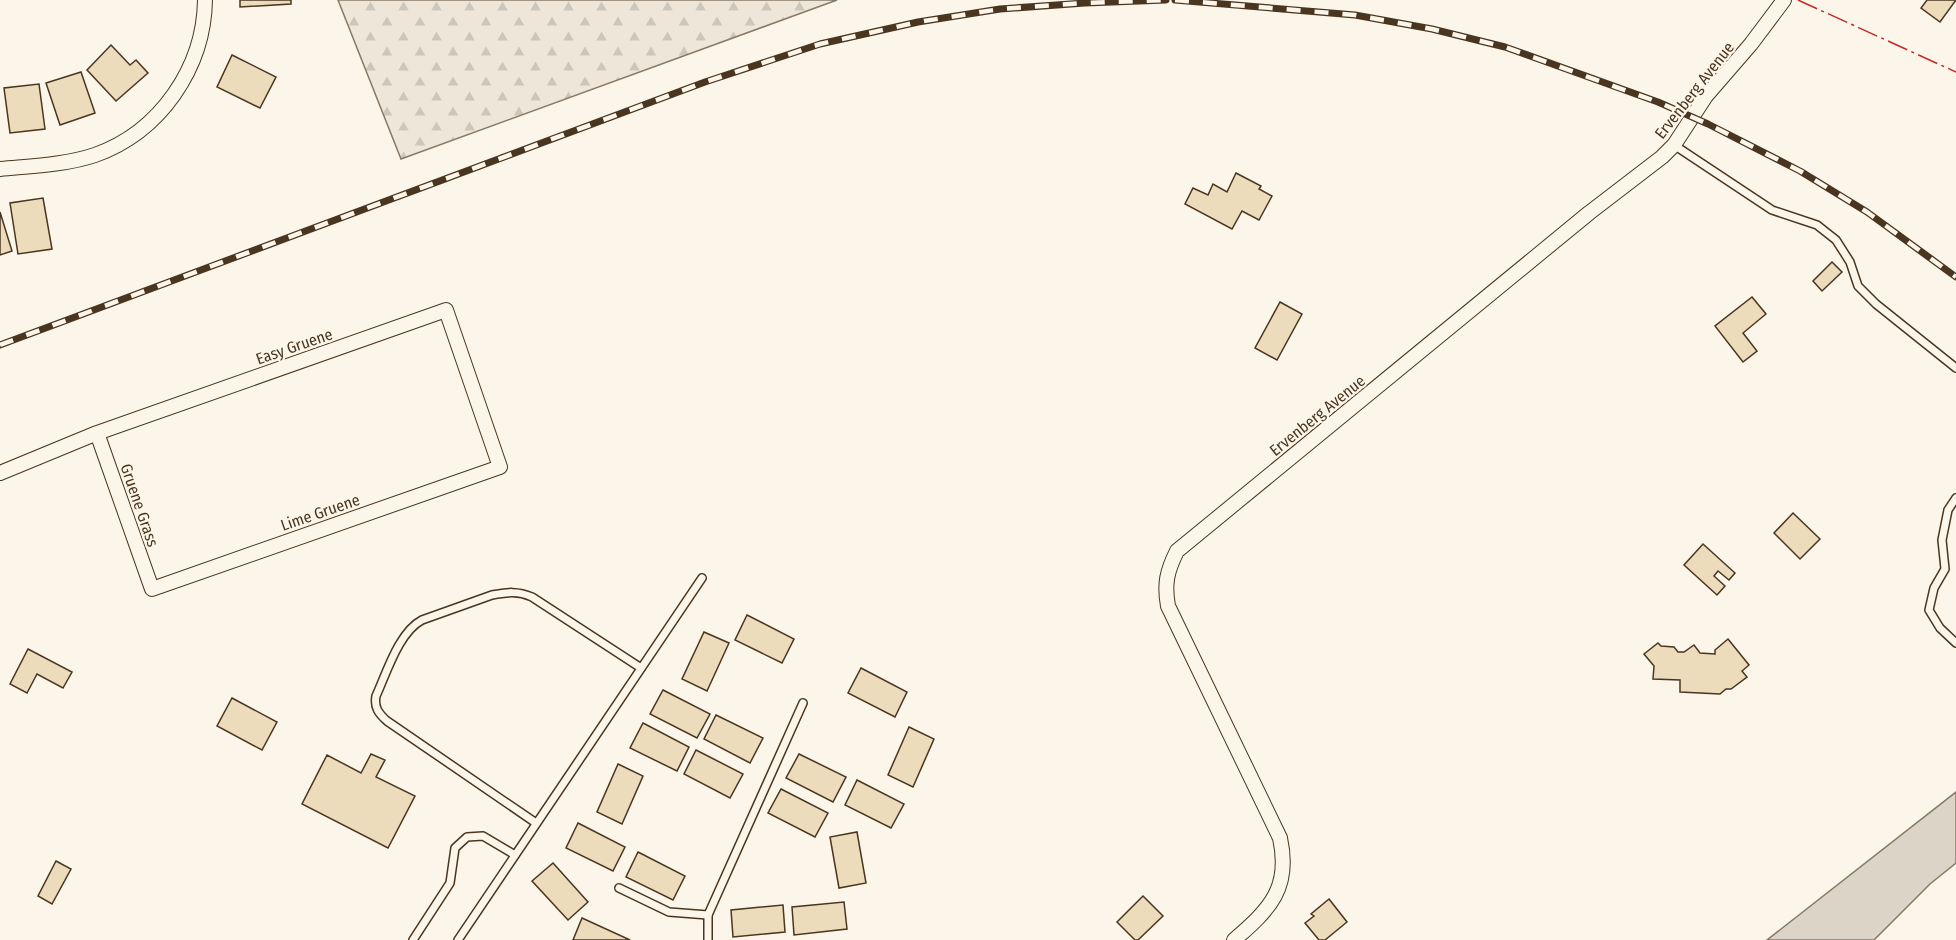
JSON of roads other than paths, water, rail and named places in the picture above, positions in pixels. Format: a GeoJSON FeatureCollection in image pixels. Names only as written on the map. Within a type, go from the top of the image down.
{"type":"FeatureCollection","features":[{"type":"Feature","properties":{"kind":"street"},"geometry":{"type":"LineString","coordinates":[[0,169],[55,164],[93,155],[114,147],[152,120],[172,99],[186,77],[197,51],[205,0]]}},
{"type":"Feature","properties":{"kind":"street","name":"Ervenberg Avenue"},"geometry":{"type":"LineString","coordinates":[[1234,940],[1265,910],[1277,893],[1283,876],[1284,857],[1280,838],[1168,606],[1165,578],[1178,551],[1589,213],[1653,165],[1674,145],[1706,96],[1750,45],[1784,0]]}},
{"type":"Feature","properties":{"kind":"street","name":"Easy Gruene"},"geometry":{"type":"LineString","coordinates":[[0,473],[97,433],[446,310],[500,467]]}},
{"type":"Feature","properties":{"kind":"street","name":"Gruene Grass"},"geometry":{"type":"LineString","coordinates":[[97,433],[152,589]]}},
{"type":"Feature","properties":{"kind":"street","name":"Lime Gruene"},"geometry":{"type":"LineString","coordinates":[[152,589],[500,467]]}},
{"type":"Feature","properties":{"kind":"lane"},"geometry":{"type":"LineString","coordinates":[[1674,145],[1772,210],[1817,225],[1836,240],[1850,262],[1858,286],[1876,304],[1956,368]]}},
{"type":"Feature","properties":{"kind":"lane"},"geometry":{"type":"LineString","coordinates":[[1956,498],[1948,510],[1942,540],[1945,568],[1934,588],[1929,610],[1940,628],[1956,644]]}},
{"type":"Feature","properties":{"kind":"lane"},"geometry":{"type":"LineString","coordinates":[[458,940],[702,578]]}},
{"type":"Feature","properties":{"kind":"lane"},"geometry":{"type":"LineString","coordinates":[[536,823],[380,714],[375,703],[376,696],[404,635],[415,624],[492,595],[503,592],[522,593],[532,597],[641,668]]}},
{"type":"Feature","properties":{"kind":"lane"},"geometry":{"type":"LineString","coordinates":[[708,940],[708,915],[803,703]]}},
{"type":"Feature","properties":{"kind":"lane"},"geometry":{"type":"LineString","coordinates":[[412,940],[450,883],[455,848],[467,837],[483,836],[514,855]]}},
{"type":"Feature","properties":{"kind":"lane"},"geometry":{"type":"LineString","coordinates":[[619,888],[669,912],[708,915]]}},
{"type":"Feature","properties":{"kind":"railway"},"geometry":{"type":"LineString","coordinates":[[0,345],[705,82],[820,44],[918,22],[1000,9],[1166,0]]}},
{"type":"Feature","properties":{"kind":"railway"},"geometry":{"type":"LineString","coordinates":[[1175,0],[1355,15],[1432,29],[1505,47],[1658,102],[1708,124],[1800,171],[1867,212],[1956,277]]}}]}
